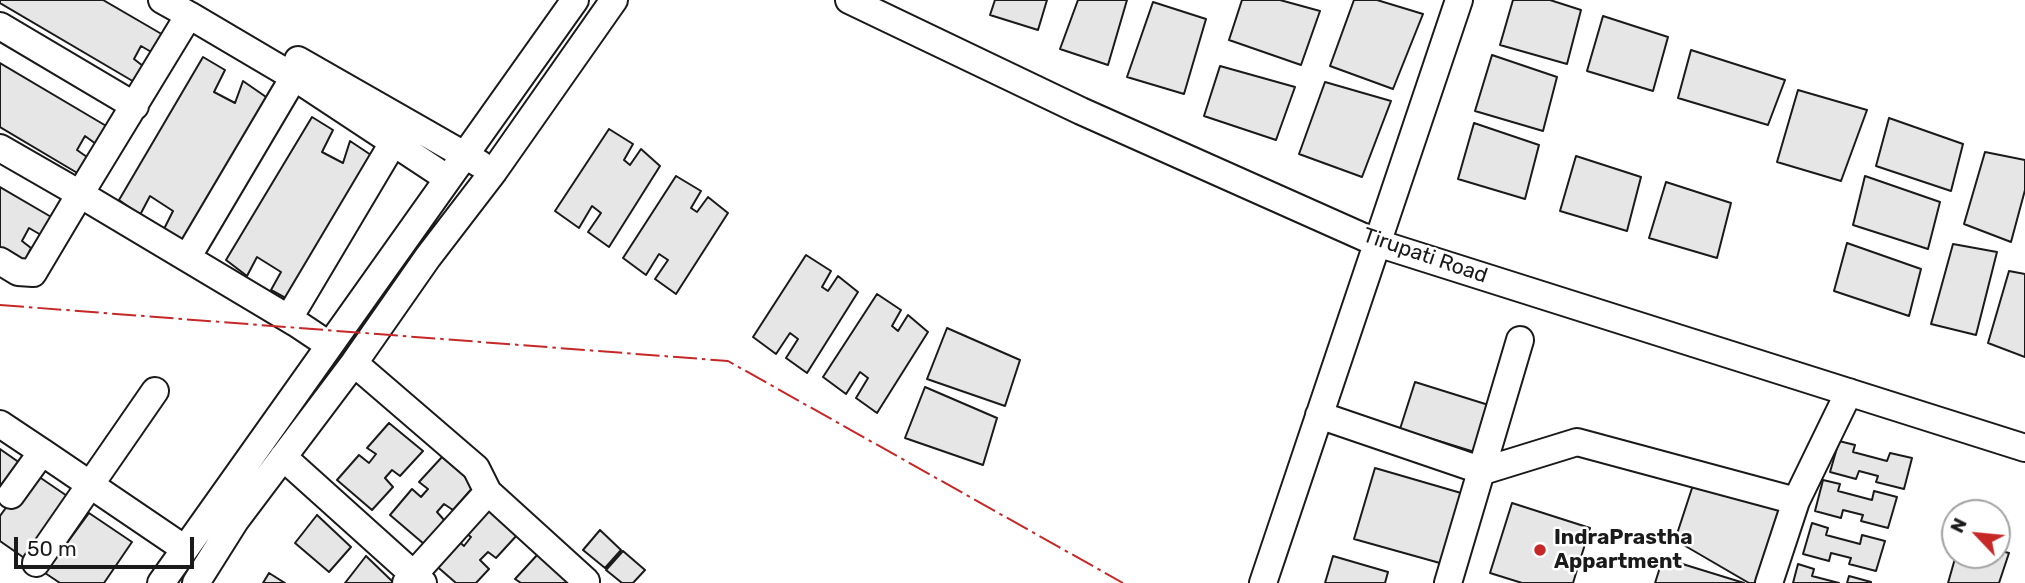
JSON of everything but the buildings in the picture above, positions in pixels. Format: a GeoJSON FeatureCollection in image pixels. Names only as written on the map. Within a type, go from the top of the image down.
{"type":"FeatureCollection","features":[{"type":"Feature","properties":{"kind":"street"},"geometry":{"type":"LineString","coordinates":[[162,0],[191,8],[494,171]]}},
{"type":"Feature","properties":{"kind":"street"},"geometry":{"type":"LineString","coordinates":[[161,583],[575,0]]}},
{"type":"Feature","properties":{"kind":"street"},"geometry":{"type":"LineString","coordinates":[[196,583],[235,521],[494,171],[614,0]]}},
{"type":"Feature","properties":{"kind":"street","name":"Tirupati Road"},"geometry":{"type":"LineString","coordinates":[[849,0],[1081,111],[1377,243],[2025,448]]}},
{"type":"Feature","properties":{"kind":"street"},"geometry":{"type":"LineString","coordinates":[[1263,583],[1459,0]]}},
{"type":"Feature","properties":{"kind":"street"},"geometry":{"type":"LineString","coordinates":[[191,8],[447,178]]}},
{"type":"Feature","properties":{"kind":"street"},"geometry":{"type":"LineString","coordinates":[[0,261],[18,272],[33,273],[191,8]]}},
{"type":"Feature","properties":{"kind":"street"},"geometry":{"type":"LineString","coordinates":[[0,26],[135,106]]}},
{"type":"Feature","properties":{"kind":"street"},"geometry":{"type":"LineString","coordinates":[[187,258],[294,77]]}},
{"type":"Feature","properties":{"kind":"street"},"geometry":{"type":"LineString","coordinates":[[289,318],[393,143]]}},
{"type":"Feature","properties":{"kind":"street"},"geometry":{"type":"LineString","coordinates":[[0,148],[289,318],[329,345]]}},
{"type":"Feature","properties":{"kind":"street"},"geometry":{"type":"LineString","coordinates":[[1448,583],[1520,340]]}},
{"type":"Feature","properties":{"kind":"street"},"geometry":{"type":"LineString","coordinates":[[354,363],[475,468],[488,492],[586,581],[585,583]]}},
{"type":"Feature","properties":{"kind":"street"},"geometry":{"type":"LineString","coordinates":[[36,563],[155,391]]}},
{"type":"Feature","properties":{"kind":"street"},"geometry":{"type":"LineString","coordinates":[[1769,583],[1796,501],[1849,392]]}},
{"type":"Feature","properties":{"kind":"street"},"geometry":{"type":"LineString","coordinates":[[1319,415],[1483,471],[1577,442],[1796,501]]}},
{"type":"Feature","properties":{"kind":"street"},"geometry":{"type":"LineString","coordinates":[[0,424],[185,549]]}},
{"type":"Feature","properties":{"kind":"street"},"geometry":{"type":"LineString","coordinates":[[5,504],[42,452]]}},
{"type":"Feature","properties":{"kind":"street"},"geometry":{"type":"LineString","coordinates":[[283,457],[414,580],[488,492]]}},
{"type":"Feature","properties":{"kind":"power"},"geometry":{"type":"LineString","coordinates":[[0,305],[728,361],[1123,583]]}},
{"type":"Feature","properties":{"kind":"place","name":"IndraPrastha Appartment"},"geometry":{"type":"Point","coordinates":[1540,550]}}]}
